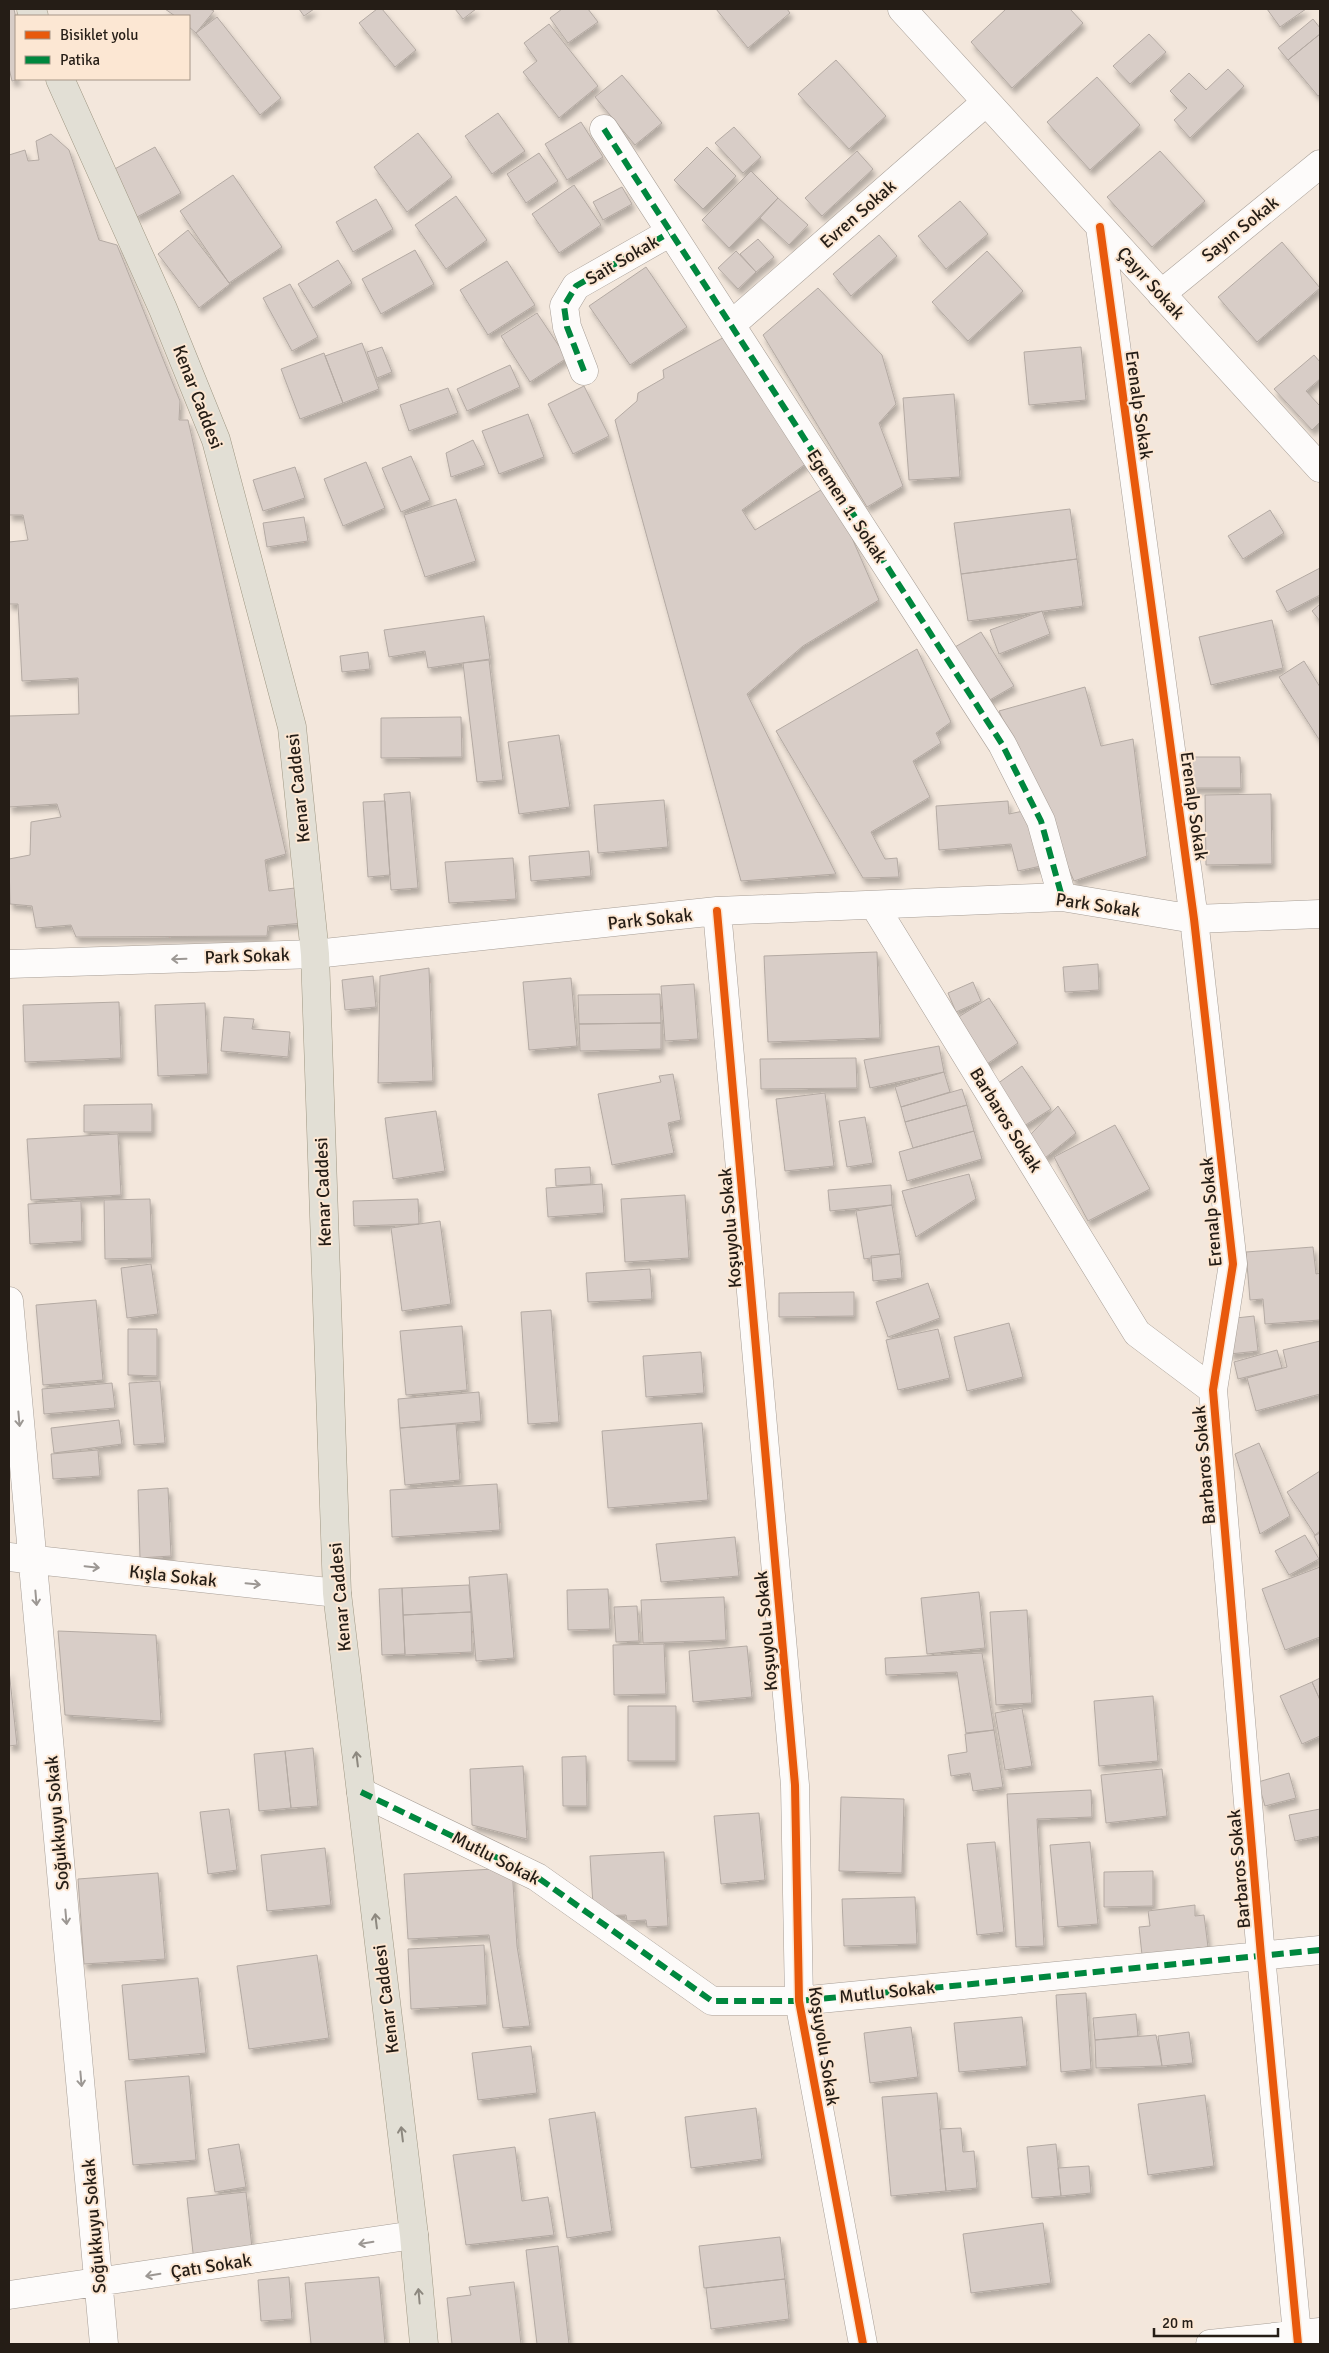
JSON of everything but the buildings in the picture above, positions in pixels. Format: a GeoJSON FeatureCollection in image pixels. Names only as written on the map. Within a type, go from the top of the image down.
{"type":"FeatureCollection","features":[{"type":"Feature","properties":{"kind":"main road","name":"Kenar Caddesi"},"geometry":{"type":"LineString","coordinates":[[60,80],[163,310],[216,440],[292,727],[315,954],[337,1593],[414,2235],[424,2344]]}},
{"type":"Feature","properties":{"kind":"street","name":"Çayır Sokak"},"geometry":{"type":"LineString","coordinates":[[902,9],[1320,468]]}},
{"type":"Feature","properties":{"kind":"street","name":"Evren Sokak"},"geometry":{"type":"LineString","coordinates":[[731,325],[986,102]]}},
{"type":"Feature","properties":{"kind":"street","name":"Egemen 1. Sokak"},"geometry":{"type":"LineString","coordinates":[[604,129],[669,233],[731,325],[1002,744],[1041,821],[1062,897]]}},
{"type":"Feature","properties":{"kind":"street","name":"Sayın Sokak"},"geometry":{"type":"LineString","coordinates":[[1161,294],[1320,164]]}},
{"type":"Feature","properties":{"kind":"street","name":"Erenalp Sokak"},"geometry":{"type":"LineString","coordinates":[[1100,227],[1194,919],[1233,1264],[1213,1390]]}},
{"type":"Feature","properties":{"kind":"street","name":"Sait Sokak"},"geometry":{"type":"LineString","coordinates":[[584,371],[567,327],[564,306],[576,286],[669,233]]}},
{"type":"Feature","properties":{"kind":"street","name":"Park Sokak"},"geometry":{"type":"LineString","coordinates":[[9,964],[315,954],[717,912],[1062,897],[1194,919],[1320,914]]}},
{"type":"Feature","properties":{"kind":"street","name":"Barbaros Sokak"},"geometry":{"type":"LineString","coordinates":[[874,905],[1137,1333],[1213,1390],[1262,1956],[1305,2336]]}},
{"type":"Feature","properties":{"kind":"street","name":"Koşuyolu Sokak"},"geometry":{"type":"LineString","coordinates":[[717,912],[795,1785],[799,2001],[863,2344]]}},
{"type":"Feature","properties":{"kind":"street","name":"Soğukkuyu Sokak"},"geometry":{"type":"LineString","coordinates":[[9,1301],[20,1559],[100,2283],[104,2344]]}},
{"type":"Feature","properties":{"kind":"street","name":"Kışla Sokak"},"geometry":{"type":"LineString","coordinates":[[20,1559],[337,1593]]}},
{"type":"Feature","properties":{"kind":"street","name":"Mutlu Sokak"},"geometry":{"type":"LineString","coordinates":[[361,1792],[537,1877],[712,2001],[799,2001],[1320,1950]]}},
{"type":"Feature","properties":{"kind":"street","name":"Çatı Sokak"},"geometry":{"type":"LineString","coordinates":[[9,2295],[414,2235]]}},
{"type":"Feature","properties":{"kind":"street"},"geometry":{"type":"LineString","coordinates":[[1210,2344],[1305,2336]]}},
{"type":"Feature","properties":{"kind":"marked path"},"geometry":{"type":"LineString","coordinates":[[604,129],[1002,744],[1041,821],[1062,897]]}},
{"type":"Feature","properties":{"kind":"marked path"},"geometry":{"type":"LineString","coordinates":[[584,371],[567,327],[564,306],[576,286],[669,233]]}},
{"type":"Feature","properties":{"kind":"marked path"},"geometry":{"type":"LineString","coordinates":[[361,1792],[537,1877],[712,2001],[799,2001],[1320,1950]]}},
{"type":"Feature","properties":{"kind":"cycle path"},"geometry":{"type":"LineString","coordinates":[[1100,227],[1194,919],[1233,1264],[1213,1390],[1261,1956],[1298,2344]]}},
{"type":"Feature","properties":{"kind":"cycle path"},"geometry":{"type":"LineString","coordinates":[[717,911],[795,1785],[799,2001],[863,2344]]}}]}
